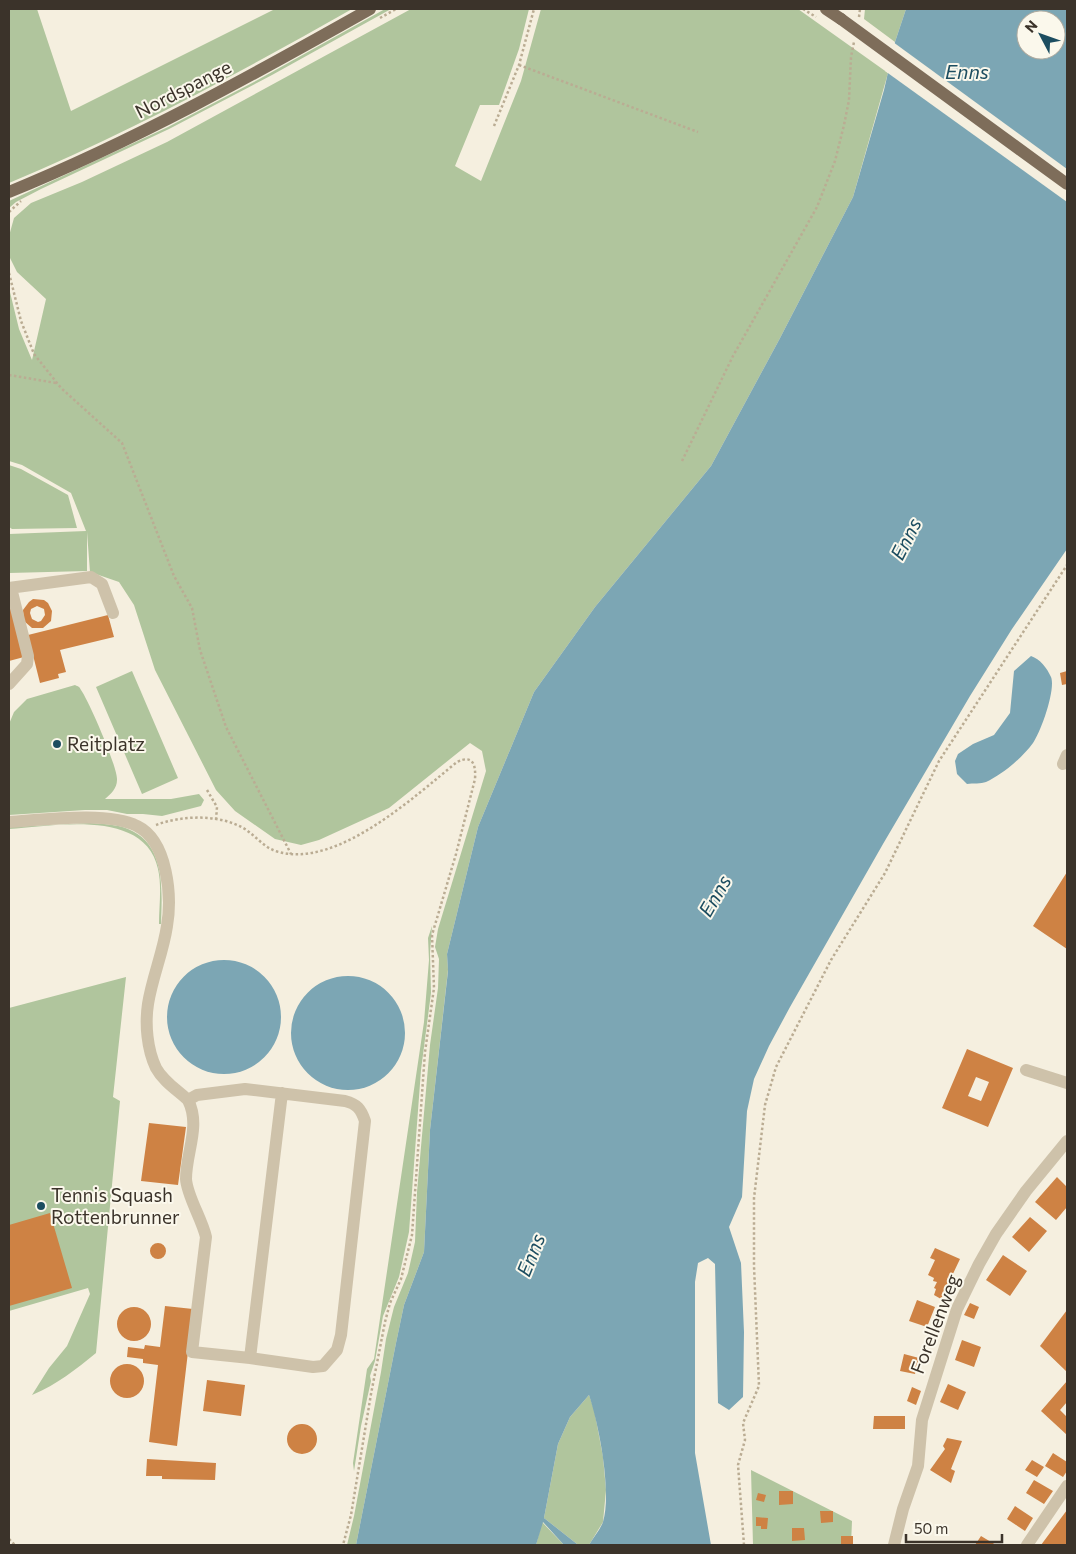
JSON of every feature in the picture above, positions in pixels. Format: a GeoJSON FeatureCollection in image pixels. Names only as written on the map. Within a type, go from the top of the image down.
{"type":"FeatureCollection","features":[{"type":"Feature","properties":{"kind":"main road","name":"Nordspange"},"geometry":{"type":"LineString","coordinates":[[9,192],[132,136],[218,93],[370,9]]}},
{"type":"Feature","properties":{"kind":"main road"},"geometry":{"type":"LineString","coordinates":[[826,9],[1067,184]]}},
{"type":"Feature","properties":{"kind":"street"},"geometry":{"type":"LineString","coordinates":[[9,684],[27,664],[28,656],[10,588],[91,577],[102,584],[113,613]]}},
{"type":"Feature","properties":{"kind":"street"},"geometry":{"type":"LineString","coordinates":[[9,822],[97,818],[138,826],[154,841],[162,856],[166,871],[167,925],[148,1004],[147,1024],[153,1059],[157,1070],[188,1100],[195,1119],[186,1180],[206,1237],[192,1352],[312,1367],[323,1366],[337,1350],[340,1335],[365,1120],[362,1111],[354,1104],[345,1101],[245,1089],[197,1095],[188,1100]]}},
{"type":"Feature","properties":{"kind":"street"},"geometry":{"type":"LineString","coordinates":[[1026,1070],[1067,1083]]}},
{"type":"Feature","properties":{"kind":"street"},"geometry":{"type":"LineString","coordinates":[[250,1358],[282,1093]]}},
{"type":"Feature","properties":{"kind":"street","name":"Forellenweg"},"geometry":{"type":"LineString","coordinates":[[894,1545],[903,1509],[918,1466],[922,1420],[957,1309],[996,1234],[1026,1191],[1067,1141]]}},
{"type":"Feature","properties":{"kind":"street"},"geometry":{"type":"LineString","coordinates":[[1027,1545],[1067,1486]]}},
{"type":"Feature","properties":{"kind":"path"},"geometry":{"type":"LineString","coordinates":[[494,126],[519,65],[534,9]]}},
{"type":"Feature","properties":{"kind":"path"},"geometry":{"type":"LineString","coordinates":[[858,18],[860,9]]}},
{"type":"Feature","properties":{"kind":"path"},"geometry":{"type":"LineString","coordinates":[[682,460],[733,356],[817,207],[835,161],[844,125],[849,100],[851,57],[855,38]]}},
{"type":"Feature","properties":{"kind":"path"},"geometry":{"type":"LineString","coordinates":[[519,65],[698,132]]}},
{"type":"Feature","properties":{"kind":"path"},"geometry":{"type":"LineString","coordinates":[[9,273],[21,321],[34,354],[57,383],[122,443],[174,576],[192,608],[200,650],[226,726],[291,854]]}},
{"type":"Feature","properties":{"kind":"path"},"geometry":{"type":"LineString","coordinates":[[9,375],[57,383]]}},
{"type":"Feature","properties":{"kind":"path"},"geometry":{"type":"LineString","coordinates":[[744,1545],[738,1464],[745,1440],[743,1423],[759,1386],[754,1266],[754,1198],[765,1105],[776,1067],[831,960],[885,873],[939,761],[1067,565]]}},
{"type":"Feature","properties":{"kind":"path"},"geometry":{"type":"LineString","coordinates":[[147,833],[153,826],[184,818],[216,820],[234,824],[246,830],[271,849],[280,853],[303,854],[323,850],[353,837],[394,813],[461,759],[471,761],[476,768],[475,779],[456,854],[432,935],[434,988],[425,1052],[412,1235],[401,1279],[390,1303],[385,1322],[362,1443],[351,1515],[343,1545]]}},
{"type":"Feature","properties":{"kind":"path"},"geometry":{"type":"LineString","coordinates":[[207,790],[217,806],[216,820]]}},
{"type":"Feature","properties":{"kind":"path"},"geometry":{"type":"LineString","coordinates":[[9,1539],[15,1545]]}},
{"type":"Feature","properties":{"kind":"green space"},"geometry":{"type":"Polygon","coordinates":[[[9,9],[37,9],[71,111],[275,9],[352,9],[268,56],[140,123],[9,183],[9,9]]]}},
{"type":"Feature","properties":{"kind":"green space"},"geometry":{"type":"Polygon","coordinates":[[[385,9],[391,9],[169,129],[41,189],[16,202],[9,208],[9,201],[168,127],[254,82],[385,9]]]}},
{"type":"Feature","properties":{"kind":"green space"},"geometry":{"type":"Polygon","coordinates":[[[411,9],[529,9],[519,49],[499,105],[480,105],[455,166],[481,181],[521,81],[541,9],[798,9],[888,73],[853,197],[711,466],[595,607],[534,692],[478,827],[447,954],[448,970],[430,1130],[424,1252],[404,1305],[356,1545],[347,1545],[386,1339],[394,1307],[408,1273],[415,1242],[417,1192],[430,1045],[438,988],[439,959],[435,947],[438,929],[486,771],[482,751],[470,743],[389,808],[319,840],[301,845],[275,839],[235,811],[216,790],[155,670],[134,605],[119,582],[90,572],[87,532],[87,571],[9,573],[9,534],[86,531],[71,493],[22,465],[9,461],[9,288],[19,329],[32,360],[46,299],[17,272],[9,256],[9,236],[14,218],[31,203],[82,182],[167,142],[411,9]]]}},
{"type":"Feature","properties":{"kind":"green space"},"geometry":{"type":"Polygon","coordinates":[[[865,9],[906,9],[895,42],[864,19],[865,9]]]}},
{"type":"Feature","properties":{"kind":"green space"},"geometry":{"type":"Polygon","coordinates":[[[9,465],[21,469],[68,495],[77,528],[12,529],[9,527],[9,465]]]}},
{"type":"Feature","properties":{"kind":"green space","name":"Reitplatz"},"geometry":{"type":"Polygon","coordinates":[[[132,671],[178,778],[142,794],[96,687],[132,671]]]}},
{"type":"Feature","properties":{"kind":"green space","name":"Reitplatz"},"geometry":{"type":"Polygon","coordinates":[[[75,685],[80,688],[90,707],[116,773],[116,786],[105,799],[171,799],[199,794],[204,800],[201,806],[162,816],[127,814],[107,810],[9,815],[9,724],[14,712],[27,699],[75,685]]]}},
{"type":"Feature","properties":{"kind":"green space"},"geometry":{"type":"Polygon","coordinates":[[[90,823],[114,825],[128,829],[140,836],[149,845],[159,869],[162,897],[161,924],[159,924],[160,889],[158,869],[150,850],[136,837],[117,829],[96,825],[53,825],[90,823]]]}},
{"type":"Feature","properties":{"kind":"green space"},"geometry":{"type":"Polygon","coordinates":[[[49,825],[9,829],[9,827],[49,825]]]}},
{"type":"Feature","properties":{"kind":"green space"},"geometry":{"type":"Polygon","coordinates":[[[432,926],[430,953],[431,993],[421,1070],[409,1232],[399,1277],[383,1316],[375,1361],[370,1376],[371,1381],[354,1471],[353,1463],[367,1369],[374,1359],[424,1022],[429,960],[428,938],[432,926]]]}},
{"type":"Feature","properties":{"kind":"green space"},"geometry":{"type":"Polygon","coordinates":[[[126,977],[113,1097],[120,1101],[96,1353],[58,1381],[32,1395],[49,1368],[67,1346],[90,1294],[88,1288],[9,1311],[9,1008],[126,977]]]}},
{"type":"Feature","properties":{"kind":"green space"},"geometry":{"type":"Polygon","coordinates":[[[589,1395],[594,1409],[603,1457],[606,1490],[603,1522],[589,1545],[577,1544],[544,1518],[558,1444],[570,1417],[589,1395]]]}},
{"type":"Feature","properties":{"kind":"green space"},"geometry":{"type":"Polygon","coordinates":[[[751,1470],[852,1521],[851,1545],[753,1545],[751,1470]]]}},
{"type":"Feature","properties":{"kind":"green space"},"geometry":{"type":"Polygon","coordinates":[[[542,1522],[564,1545],[536,1545],[542,1522]]]}},
{"type":"Feature","properties":{"kind":"water","name":"Enns"},"geometry":{"type":"Polygon","coordinates":[[[906,9],[1067,9],[1067,549],[1012,629],[970,696],[790,1007],[754,1079],[747,1111],[742,1197],[729,1227],[741,1263],[744,1332],[743,1397],[729,1410],[718,1403],[715,1264],[708,1258],[698,1263],[695,1282],[695,1453],[711,1545],[589,1545],[564,1545],[543,1522],[536,1545],[356,1545],[404,1305],[424,1252],[430,1130],[448,971],[447,954],[478,827],[534,692],[595,607],[711,466],[853,197],[884,90],[895,42],[906,9]],[[589,1395],[570,1417],[558,1444],[544,1518],[577,1544],[589,1545],[602,1525],[605,1509],[606,1494],[603,1458],[597,1423],[589,1395]]]}},
{"type":"Feature","properties":{"kind":"water"},"geometry":{"type":"Polygon","coordinates":[[[1031,656],[1045,667],[1052,683],[1044,720],[1033,743],[1012,765],[999,775],[984,783],[967,784],[957,774],[955,761],[958,754],[973,744],[994,735],[1010,713],[1014,671],[1031,656]]]}},
{"type":"Feature","properties":{"kind":"water"},"geometry":{"type":"Polygon","coordinates":[[[224,960],[246,964],[264,977],[277,995],[281,1017],[277,1039],[264,1057],[246,1070],[224,1074],[202,1070],[184,1057],[171,1039],[167,1017],[171,995],[184,977],[202,964],[224,960]]]}},
{"type":"Feature","properties":{"kind":"water"},"geometry":{"type":"Polygon","coordinates":[[[348,976],[370,980],[388,993],[401,1011],[405,1033],[401,1055],[388,1073],[370,1086],[348,1090],[326,1086],[308,1073],[295,1055],[291,1033],[295,1011],[308,993],[326,980],[348,976]]]}},
{"type":"Feature","properties":{"kind":"pier"},"geometry":{"type":"Polygon","coordinates":[[[893,42],[1067,169],[1067,202],[885,71],[893,42]]]}},
{"type":"Feature","properties":{"kind":"building"},"geometry":{"type":"Polygon","coordinates":[[[9,599],[24,657],[9,661],[9,599]]]}},
{"type":"Feature","properties":{"kind":"building"},"geometry":{"type":"Polygon","coordinates":[[[33,599],[44,600],[48,603],[52,611],[51,621],[43,628],[32,628],[24,621],[23,610],[33,599]],[[37,606],[31,609],[32,619],[38,622],[41,621],[45,615],[44,609],[37,606]]]}},
{"type":"Feature","properties":{"kind":"building"},"geometry":{"type":"Polygon","coordinates":[[[108,615],[114,637],[60,650],[66,672],[58,674],[59,678],[40,683],[28,635],[108,615]]]}},
{"type":"Feature","properties":{"kind":"building"},"geometry":{"type":"Polygon","coordinates":[[[1067,671],[1067,684],[1062,685],[1060,673],[1067,671]]]}},
{"type":"Feature","properties":{"kind":"building"},"geometry":{"type":"Polygon","coordinates":[[[1067,872],[1067,949],[1033,926],[1067,872]]]}},
{"type":"Feature","properties":{"kind":"building"},"geometry":{"type":"Polygon","coordinates":[[[967,1049],[1013,1068],[988,1127],[942,1108],[967,1049]],[[976,1077],[968,1096],[981,1101],[989,1082],[976,1077]]]}},
{"type":"Feature","properties":{"kind":"building"},"geometry":{"type":"Polygon","coordinates":[[[149,1123],[186,1127],[178,1185],[141,1181],[149,1123]]]}},
{"type":"Feature","properties":{"kind":"building"},"geometry":{"type":"Polygon","coordinates":[[[1057,1177],[1067,1187],[1067,1207],[1056,1220],[1035,1202],[1057,1177]]]}},
{"type":"Feature","properties":{"kind":"building"},"geometry":{"type":"Polygon","coordinates":[[[50,1213],[72,1288],[9,1306],[9,1225],[50,1213]]]}},
{"type":"Feature","properties":{"kind":"building"},"geometry":{"type":"Polygon","coordinates":[[[1030,1217],[1047,1231],[1029,1252],[1012,1237],[1030,1217]]]}},
{"type":"Feature","properties":{"kind":"building"},"geometry":{"type":"Polygon","coordinates":[[[158,1243],[164,1245],[166,1251],[164,1257],[158,1259],[152,1257],[150,1251],[152,1245],[158,1243]]]}},
{"type":"Feature","properties":{"kind":"building"},"geometry":{"type":"Polygon","coordinates":[[[935,1248],[960,1259],[941,1299],[934,1295],[936,1289],[934,1288],[937,1282],[933,1281],[934,1278],[928,1275],[935,1260],[930,1258],[935,1248]]]}},
{"type":"Feature","properties":{"kind":"building"},"geometry":{"type":"Polygon","coordinates":[[[1003,1255],[1027,1271],[1010,1296],[986,1280],[1003,1255]]]}},
{"type":"Feature","properties":{"kind":"building"},"geometry":{"type":"Polygon","coordinates":[[[917,1300],[935,1307],[927,1327],[909,1321],[917,1300]]]}},
{"type":"Feature","properties":{"kind":"building"},"geometry":{"type":"Polygon","coordinates":[[[970,1303],[979,1307],[974,1319],[964,1315],[970,1303]]]}},
{"type":"Feature","properties":{"kind":"building"},"geometry":{"type":"Polygon","coordinates":[[[165,1306],[193,1309],[177,1446],[149,1442],[158,1365],[143,1363],[143,1359],[127,1357],[128,1347],[144,1349],[145,1345],[160,1347],[165,1306]]]}},
{"type":"Feature","properties":{"kind":"building"},"geometry":{"type":"Polygon","coordinates":[[[134,1307],[141,1308],[146,1312],[150,1317],[150,1331],[146,1336],[141,1340],[134,1341],[127,1340],[122,1336],[118,1331],[117,1324],[118,1317],[122,1312],[127,1308],[134,1307]]]}},
{"type":"Feature","properties":{"kind":"building"},"geometry":{"type":"Polygon","coordinates":[[[1067,1310],[1067,1372],[1040,1346],[1067,1310]]]}},
{"type":"Feature","properties":{"kind":"building"},"geometry":{"type":"Polygon","coordinates":[[[962,1340],[981,1347],[974,1367],[955,1360],[962,1340]]]}},
{"type":"Feature","properties":{"kind":"building"},"geometry":{"type":"Polygon","coordinates":[[[904,1354],[919,1358],[915,1374],[900,1371],[904,1354]]]}},
{"type":"Feature","properties":{"kind":"building"},"geometry":{"type":"Polygon","coordinates":[[[127,1364],[134,1365],[139,1369],[143,1374],[143,1388],[139,1393],[134,1397],[127,1398],[120,1397],[115,1393],[111,1388],[110,1381],[111,1374],[115,1369],[120,1365],[127,1364]]]}},
{"type":"Feature","properties":{"kind":"building"},"geometry":{"type":"Polygon","coordinates":[[[207,1380],[245,1385],[241,1416],[203,1411],[207,1380]]]}},
{"type":"Feature","properties":{"kind":"building"},"geometry":{"type":"Polygon","coordinates":[[[1067,1381],[1067,1402],[1060,1410],[1067,1417],[1067,1435],[1041,1411],[1067,1381]]]}},
{"type":"Feature","properties":{"kind":"building"},"geometry":{"type":"Polygon","coordinates":[[[948,1384],[966,1392],[958,1410],[940,1402],[948,1384]]]}},
{"type":"Feature","properties":{"kind":"building"},"geometry":{"type":"Polygon","coordinates":[[[912,1387],[921,1391],[916,1405],[907,1401],[912,1387]]]}},
{"type":"Feature","properties":{"kind":"building"},"geometry":{"type":"Polygon","coordinates":[[[874,1416],[905,1416],[905,1429],[873,1429],[874,1416]]]}},
{"type":"Feature","properties":{"kind":"building"},"geometry":{"type":"Polygon","coordinates":[[[302,1424],[313,1428],[317,1439],[313,1450],[302,1454],[291,1450],[287,1439],[291,1428],[302,1424]]]}},
{"type":"Feature","properties":{"kind":"building"},"geometry":{"type":"Polygon","coordinates":[[[947,1438],[962,1441],[951,1469],[955,1471],[951,1483],[930,1470],[945,1449],[943,1446],[947,1438]]]}},
{"type":"Feature","properties":{"kind":"building"},"geometry":{"type":"Polygon","coordinates":[[[1053,1453],[1067,1462],[1067,1471],[1063,1477],[1045,1466],[1053,1453]]]}},
{"type":"Feature","properties":{"kind":"building"},"geometry":{"type":"Polygon","coordinates":[[[147,1459],[216,1463],[215,1480],[162,1479],[162,1476],[146,1476],[147,1459]]]}},
{"type":"Feature","properties":{"kind":"building"},"geometry":{"type":"Polygon","coordinates":[[[1032,1460],[1044,1467],[1037,1477],[1025,1470],[1032,1460]]]}},
{"type":"Feature","properties":{"kind":"building"},"geometry":{"type":"Polygon","coordinates":[[[1034,1480],[1053,1491],[1044,1504],[1026,1493],[1034,1480]]]}},
{"type":"Feature","properties":{"kind":"building"},"geometry":{"type":"Polygon","coordinates":[[[779,1491],[793,1491],[793,1504],[779,1505],[779,1491]]]}},
{"type":"Feature","properties":{"kind":"building"},"geometry":{"type":"Polygon","coordinates":[[[758,1493],[766,1495],[764,1502],[756,1500],[758,1493]]]}},
{"type":"Feature","properties":{"kind":"building"},"geometry":{"type":"Polygon","coordinates":[[[1015,1506],[1033,1518],[1025,1531],[1007,1519],[1015,1506]]]}},
{"type":"Feature","properties":{"kind":"building"},"geometry":{"type":"Polygon","coordinates":[[[1067,1510],[1067,1545],[1041,1545],[1067,1510]]]}},
{"type":"Feature","properties":{"kind":"building"},"geometry":{"type":"Polygon","coordinates":[[[820,1511],[833,1511],[833,1522],[821,1523],[820,1511]]]}},
{"type":"Feature","properties":{"kind":"building"},"geometry":{"type":"Polygon","coordinates":[[[756,1517],[768,1518],[767,1529],[761,1529],[761,1526],[756,1526],[756,1517]]]}},
{"type":"Feature","properties":{"kind":"building"},"geometry":{"type":"Polygon","coordinates":[[[792,1528],[804,1528],[805,1540],[792,1541],[792,1528]]]}},
{"type":"Feature","properties":{"kind":"building"},"geometry":{"type":"Polygon","coordinates":[[[841,1536],[853,1536],[853,1545],[841,1545],[841,1536]]]}},
{"type":"Feature","properties":{"kind":"building"},"geometry":{"type":"Polygon","coordinates":[[[981,1536],[996,1545],[975,1545],[981,1536]]]}},
{"type":"Feature","properties":{"kind":"place","name":"Reitplatz"},"geometry":{"type":"Point","coordinates":[57,744]}},
{"type":"Feature","properties":{"kind":"place","name":"Tennis Squash Rottenbrunner"},"geometry":{"type":"Point","coordinates":[41,1206]}}]}
